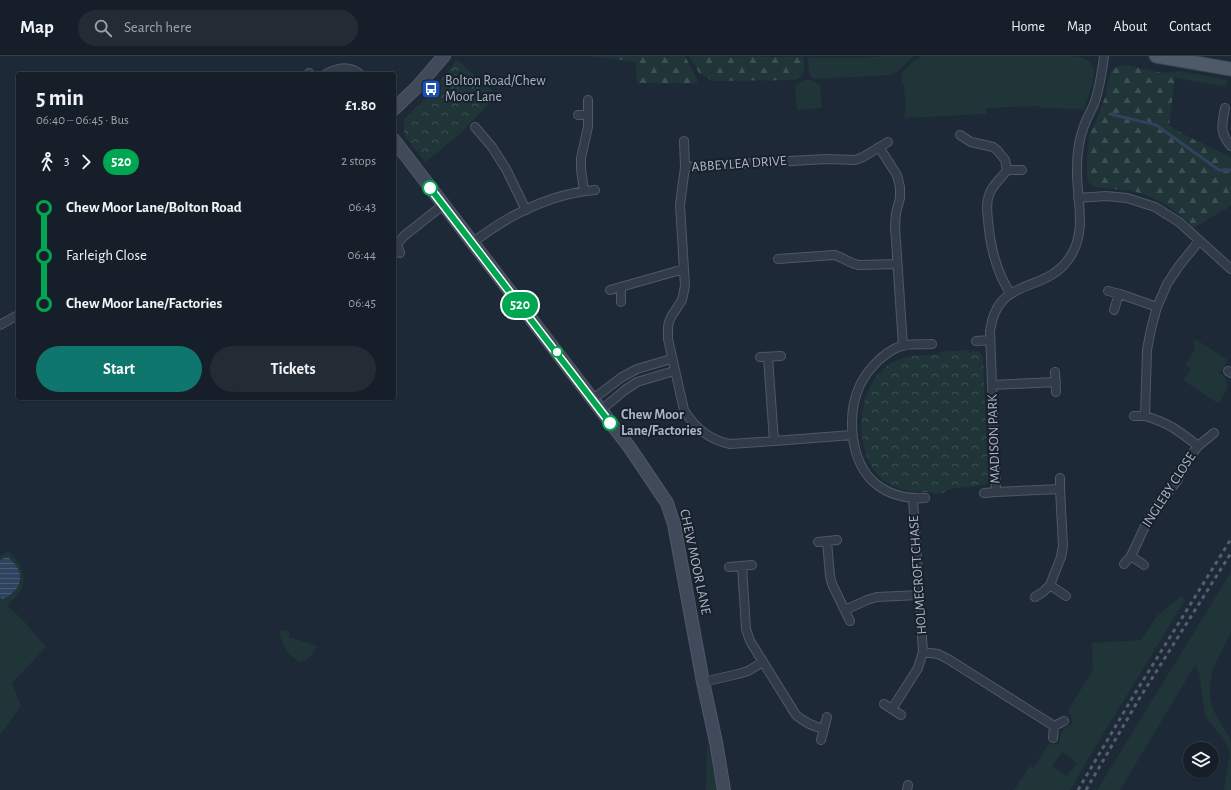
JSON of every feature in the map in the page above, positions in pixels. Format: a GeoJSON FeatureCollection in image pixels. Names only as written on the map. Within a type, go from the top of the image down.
{"type":"FeatureCollection","features":[{"type":"Feature","properties":{"kind":"main road"},"geometry":{"type":"LineString","coordinates":[[1156,56],[1231,69]]}},
{"type":"Feature","properties":{"kind":"street"},"geometry":{"type":"LineString","coordinates":[[396,107],[417,87],[444,56]]}},
{"type":"Feature","properties":{"kind":"street"},"geometry":{"type":"LineString","coordinates":[[1104,56],[1099,88],[1094,104],[1084,126],[1079,144],[1076,168],[1078,198],[1106,196],[1127,198],[1155,207],[1179,222],[1231,269]]}},
{"type":"Feature","properties":{"kind":"street"},"geometry":{"type":"LineString","coordinates":[[331,72],[340,68],[348,68],[358,72]]}},
{"type":"Feature","properties":{"kind":"street"},"geometry":{"type":"LineString","coordinates":[[584,191],[581,158],[588,127],[588,100]]}},
{"type":"Feature","properties":{"kind":"street"},"geometry":{"type":"LineString","coordinates":[[1225,108],[1222,125],[1223,132],[1231,146]]}},
{"type":"Feature","properties":{"kind":"street"},"geometry":{"type":"LineString","coordinates":[[578,115],[588,115]]}},
{"type":"Feature","properties":{"kind":"street"},"geometry":{"type":"LineString","coordinates":[[474,127],[492,147],[506,169],[526,210]]}},
{"type":"Feature","properties":{"kind":"street"},"geometry":{"type":"LineString","coordinates":[[1214,134],[1223,132]]}},
{"type":"Feature","properties":{"kind":"street"},"geometry":{"type":"LineString","coordinates":[[960,135],[971,142],[993,147],[1005,160],[1007,170]]}},
{"type":"Feature","properties":{"kind":"street"},"geometry":{"type":"LineString","coordinates":[[478,146],[485,139]]}},
{"type":"Feature","properties":{"kind":"street"},"geometry":{"type":"LineString","coordinates":[[684,141],[685,167]]}},
{"type":"Feature","properties":{"kind":"street","name":"ABBEYLEA DRIVE"},"geometry":{"type":"LineString","coordinates":[[852,435],[730,444],[709,437],[695,425],[684,410],[671,359],[668,339],[668,327],[671,317],[682,300],[685,286],[680,205],[685,167],[826,159],[855,160],[888,142]]}},
{"type":"Feature","properties":{"kind":"street","name":"CHEW MOOR LANE"},"geometry":{"type":"LineString","coordinates":[[396,143],[593,399],[654,482],[667,503],[674,524],[689,599],[724,790]]}},
{"type":"Feature","properties":{"kind":"street"},"geometry":{"type":"LineString","coordinates":[[879,147],[897,175],[900,187],[900,198],[896,213],[895,226],[903,346]]}},
{"type":"Feature","properties":{"kind":"street"},"geometry":{"type":"LineString","coordinates":[[1007,170],[1022,170]]}},
{"type":"Feature","properties":{"kind":"street"},"geometry":{"type":"LineString","coordinates":[[1007,170],[992,188],[989,195],[987,210],[995,261],[1010,293]]}},
{"type":"Feature","properties":{"kind":"street"},"geometry":{"type":"LineString","coordinates":[[472,243],[490,229],[550,199],[595,190]]}},
{"type":"Feature","properties":{"kind":"street","name":"MADISON PARK"},"geometry":{"type":"LineString","coordinates":[[996,492],[990,340],[993,315],[998,306],[1010,293],[1052,276],[1070,258],[1078,241],[1080,223],[1078,198]]}},
{"type":"Feature","properties":{"kind":"street"},"geometry":{"type":"LineString","coordinates":[[400,253],[396,242],[443,205]]}},
{"type":"Feature","properties":{"kind":"street"},"geometry":{"type":"LineString","coordinates":[[1145,416],[1147,350],[1157,307],[1167,284],[1199,241]]}},
{"type":"Feature","properties":{"kind":"street"},"geometry":{"type":"LineString","coordinates":[[778,259],[834,255],[840,256],[854,264],[859,265],[897,264]]}},
{"type":"Feature","properties":{"kind":"street"},"geometry":{"type":"LineString","coordinates":[[610,290],[684,269]]}},
{"type":"Feature","properties":{"kind":"street"},"geometry":{"type":"LineString","coordinates":[[621,287],[621,302]]}},
{"type":"Feature","properties":{"kind":"street"},"geometry":{"type":"LineString","coordinates":[[1108,291],[1157,307]]}},
{"type":"Feature","properties":{"kind":"street"},"geometry":{"type":"LineString","coordinates":[[1114,310],[1119,294]]}},
{"type":"Feature","properties":{"kind":"street"},"geometry":{"type":"LineString","coordinates":[[0,325],[16,316]]}},
{"type":"Feature","properties":{"kind":"street"},"geometry":{"type":"LineString","coordinates":[[976,340],[990,340]]}},
{"type":"Feature","properties":{"kind":"street"},"geometry":{"type":"LineString","coordinates":[[925,498],[902,497],[891,493],[876,484],[861,465],[852,435],[854,402],[860,384],[882,357],[903,346],[932,344]]}},
{"type":"Feature","properties":{"kind":"street"},"geometry":{"type":"LineString","coordinates":[[774,441],[764,357],[781,356]]}},
{"type":"Feature","properties":{"kind":"street"},"geometry":{"type":"LineString","coordinates":[[593,399],[622,377],[637,369],[671,359]]}},
{"type":"Feature","properties":{"kind":"street"},"geometry":{"type":"LineString","coordinates":[[601,410],[637,382],[674,371]]}},
{"type":"Feature","properties":{"kind":"street"},"geometry":{"type":"LineString","coordinates":[[1055,372],[1056,392]]}},
{"type":"Feature","properties":{"kind":"street","name":"MADISON PARK"},"geometry":{"type":"LineString","coordinates":[[992,385],[1056,382]]}},
{"type":"Feature","properties":{"kind":"street","name":"INGLEBY CLOSE"},"geometry":{"type":"LineString","coordinates":[[1134,416],[1145,416],[1169,424],[1198,446]]}},
{"type":"Feature","properties":{"kind":"street","name":"INGLEBY CLOSE"},"geometry":{"type":"LineString","coordinates":[[1124,564],[1132,556],[1155,508],[1177,481],[1189,458],[1198,446],[1214,433]]}},
{"type":"Feature","properties":{"kind":"street"},"geometry":{"type":"LineString","coordinates":[[1036,597],[1050,585],[1061,558],[1063,546],[1060,478]]}},
{"type":"Feature","properties":{"kind":"street","name":"MADISON PARK"},"geometry":{"type":"LineString","coordinates":[[984,493],[1060,489]]}},
{"type":"Feature","properties":{"kind":"street","name":"HOLMECROFT CHASE"},"geometry":{"type":"LineString","coordinates":[[892,709],[918,668],[924,652],[913,498]]}},
{"type":"Feature","properties":{"kind":"street"},"geometry":{"type":"LineString","coordinates":[[818,542],[837,540]]}},
{"type":"Feature","properties":{"kind":"street"},"geometry":{"type":"LineString","coordinates":[[827,541],[832,584],[850,621]]}},
{"type":"Feature","properties":{"kind":"street"},"geometry":{"type":"LineString","coordinates":[[1132,556],[1144,565]]}},
{"type":"Feature","properties":{"kind":"street"},"geometry":{"type":"LineString","coordinates":[[730,567],[752,565]]}},
{"type":"Feature","properties":{"kind":"street"},"geometry":{"type":"LineString","coordinates":[[742,566],[746,629],[750,641],[796,715],[802,721],[824,729]]}},
{"type":"Feature","properties":{"kind":"street"},"geometry":{"type":"LineString","coordinates":[[1050,585],[1066,596]]}},
{"type":"Feature","properties":{"kind":"street"},"geometry":{"type":"LineString","coordinates":[[845,610],[877,597],[919,595]]}},
{"type":"Feature","properties":{"kind":"street","name":"HOLMECROFT CHASE"},"geometry":{"type":"LineString","coordinates":[[924,652],[938,654],[948,659],[1054,726]]}},
{"type":"Feature","properties":{"kind":"street"},"geometry":{"type":"LineString","coordinates":[[703,682],[748,671],[763,662]]}},
{"type":"Feature","properties":{"kind":"street"},"geometry":{"type":"LineString","coordinates":[[884,704],[901,715]]}},
{"type":"Feature","properties":{"kind":"street"},"geometry":{"type":"LineString","coordinates":[[821,740],[827,717]]}},
{"type":"Feature","properties":{"kind":"street"},"geometry":{"type":"LineString","coordinates":[[1053,738],[1054,726],[1064,721]]}},
{"type":"Feature","properties":{"kind":"green space"},"geometry":{"type":"Polygon","coordinates":[[[592,56],[685,56],[697,79],[697,83],[637,83],[636,62],[592,56]]]}},
{"type":"Feature","properties":{"kind":"green space"},"geometry":{"type":"Polygon","coordinates":[[[689,56],[803,57],[804,71],[801,76],[793,80],[713,81],[699,73],[689,56]]]}},
{"type":"Feature","properties":{"kind":"green space"},"geometry":{"type":"Polygon","coordinates":[[[914,56],[897,72],[889,75],[816,79],[812,78],[809,73],[808,58],[861,58],[914,56]]]}},
{"type":"Feature","properties":{"kind":"green space"},"geometry":{"type":"Polygon","coordinates":[[[922,56],[1079,57],[1087,60],[1094,68],[1093,83],[1084,109],[1040,108],[1040,106],[986,108],[986,114],[904,118],[905,99],[904,87],[901,79],[903,71],[922,56]]]}},
{"type":"Feature","properties":{"kind":"green space"},"geometry":{"type":"Polygon","coordinates":[[[457,60],[497,95],[460,134],[425,162],[404,135],[404,119],[432,91],[457,60]]]}},
{"type":"Feature","properties":{"kind":"green space"},"geometry":{"type":"Polygon","coordinates":[[[1126,65],[1162,73],[1175,78],[1169,125],[1183,134],[1231,157],[1231,205],[1194,228],[1175,211],[1153,198],[1131,191],[1096,187],[1089,183],[1087,167],[1090,134],[1106,94],[1110,74],[1117,67],[1126,65]]]}},
{"type":"Feature","properties":{"kind":"green space"},"geometry":{"type":"Polygon","coordinates":[[[1180,71],[1228,80],[1226,87],[1175,78],[1162,73],[1180,71]]]}},
{"type":"Feature","properties":{"kind":"green space"},"geometry":{"type":"Polygon","coordinates":[[[805,80],[812,80],[820,85],[822,108],[797,110],[795,85],[805,80]]]}},
{"type":"Feature","properties":{"kind":"green space"},"geometry":{"type":"Polygon","coordinates":[[[1195,339],[1228,360],[1220,373],[1225,377],[1228,387],[1219,404],[1183,380],[1191,369],[1185,365],[1195,350],[1193,342],[1195,339]]]}},
{"type":"Feature","properties":{"kind":"green space"},"geometry":{"type":"Polygon","coordinates":[[[969,350],[969,352],[978,351],[981,353],[983,358],[987,483],[984,485],[949,489],[941,494],[900,489],[889,484],[879,476],[871,465],[865,452],[862,438],[861,424],[863,410],[866,397],[873,381],[884,368],[900,359],[911,356],[940,354],[940,352],[969,350]]]}},
{"type":"Feature","properties":{"kind":"green space"},"geometry":{"type":"Polygon","coordinates":[[[8,551],[20,564],[24,579],[21,591],[7,606],[22,619],[46,647],[12,683],[21,706],[0,735],[0,598],[3,599],[4,558],[0,561],[0,557],[8,551]]]}},
{"type":"Feature","properties":{"kind":"green space"},"geometry":{"type":"Polygon","coordinates":[[[1231,572],[1231,632],[1213,668],[1210,684],[1210,697],[1213,709],[1231,742],[1231,790],[1224,790],[1230,752],[1224,739],[1205,717],[1199,673],[1195,665],[1120,790],[1097,790],[1231,572]]]}},
{"type":"Feature","properties":{"kind":"green space"},"geometry":{"type":"Polygon","coordinates":[[[1181,596],[1185,600],[1070,790],[1014,790],[1030,766],[1033,768],[1048,745],[1059,743],[1060,736],[1063,731],[1066,727],[1073,723],[1068,710],[1093,670],[1092,643],[1141,640],[1157,616],[1181,596]],[[1062,752],[1052,766],[1067,776],[1077,763],[1062,752]]]}},
{"type":"Feature","properties":{"kind":"green space"},"geometry":{"type":"Polygon","coordinates":[[[279,630],[290,631],[289,637],[317,646],[308,658],[300,662],[285,649],[279,630]]]}},
{"type":"Feature","properties":{"kind":"green space"},"geometry":{"type":"Polygon","coordinates":[[[707,740],[717,789],[717,790],[706,790],[707,740]]]}},
{"type":"Feature","properties":{"kind":"water"},"geometry":{"type":"Polygon","coordinates":[[[4,558],[9,558],[14,563],[18,569],[20,580],[15,591],[3,599],[0,598],[0,561],[4,558]]]}},
{"type":"Feature","properties":{"kind":"waterway"},"geometry":{"type":"LineString","coordinates":[[1110,114],[1156,125],[1219,170],[1231,170]]}},
{"type":"Feature","properties":{"kind":"railway"},"geometry":{"type":"LineString","coordinates":[[1078,790],[1134,695],[1231,539]]}},
{"type":"Feature","properties":{"kind":"railway"},"geometry":{"type":"LineString","coordinates":[[1086,790],[1139,699],[1231,553]]}},
{"type":"Feature","properties":{"kind":"bus line","name":"520"},"geometry":{"type":"LineString","coordinates":[[430,188],[610,423]]}},
{"type":"Feature","properties":{"kind":"place","name":"Bolton Road/Chew Moor Lane"},"geometry":{"type":"Point","coordinates":[431,89]}},
{"type":"Feature","properties":{"kind":"place","name":"Chew Moor Lane/Factories"},"geometry":{"type":"Point","coordinates":[610,423]}}]}
